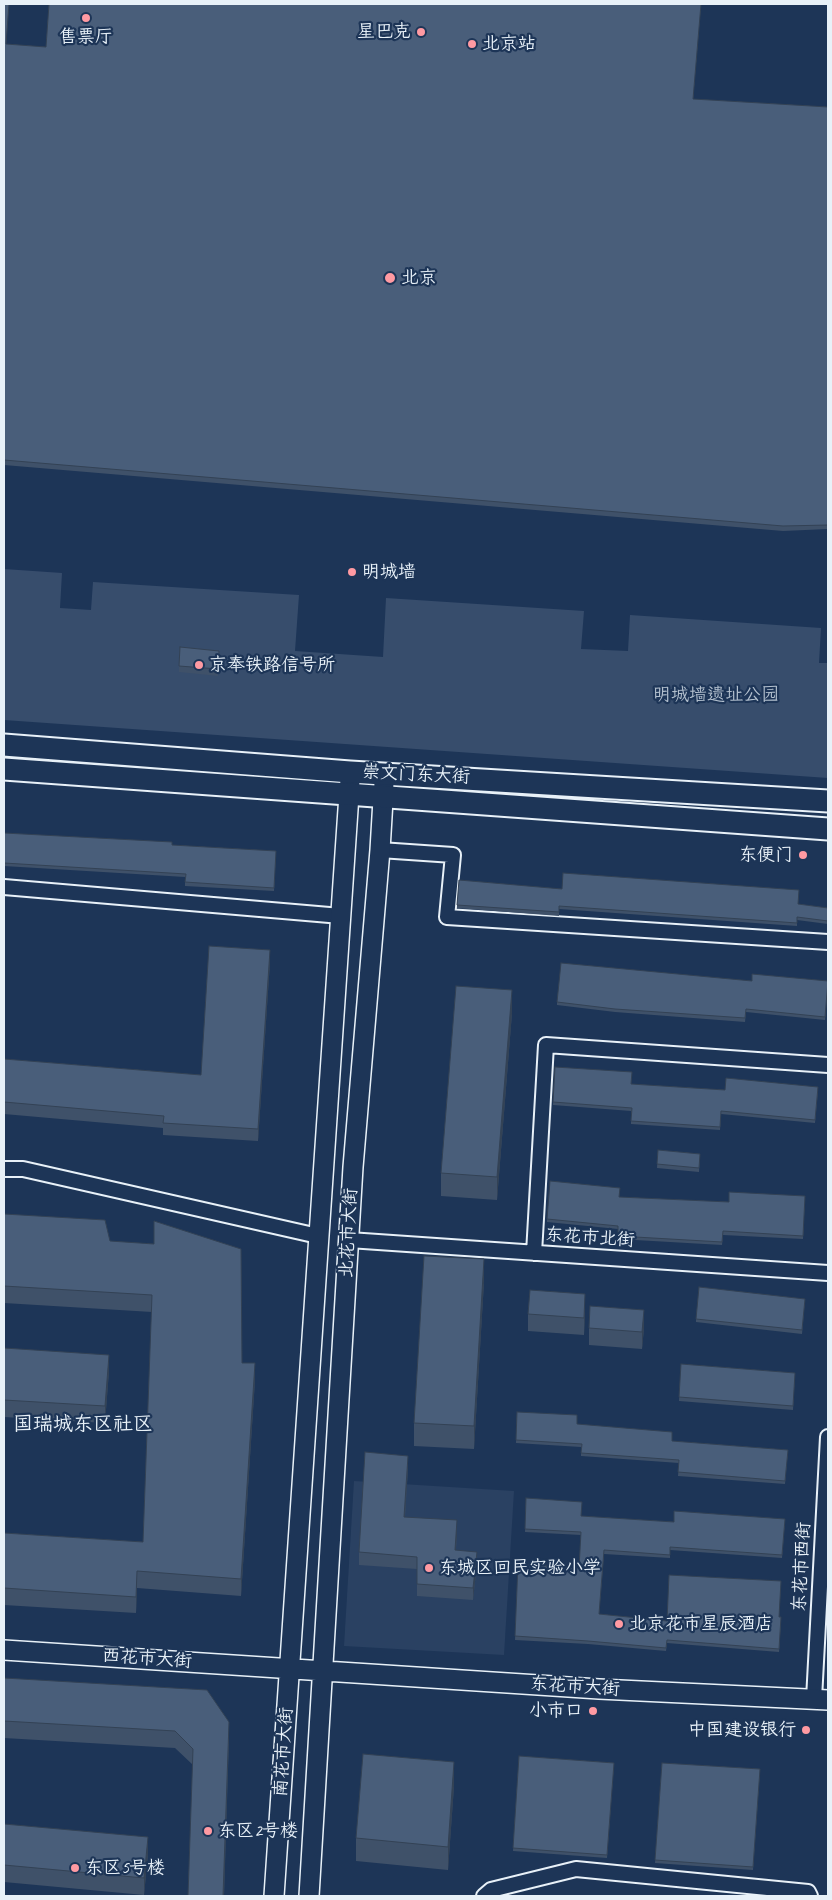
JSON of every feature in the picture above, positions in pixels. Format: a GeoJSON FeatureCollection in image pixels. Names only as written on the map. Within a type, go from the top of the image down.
{"type":"FeatureCollection","features":[{"type":"Feature","properties":{"kind":"main road","name":"崇文门东大街"},"geometry":{"type":"LineString","coordinates":[[4,746],[350,772],[828,801]]}},
{"type":"Feature","properties":{"kind":"main road","name":"崇文门东大街"},"geometry":{"type":"LineString","coordinates":[[4,768],[828,829]]}},
{"type":"Feature","properties":{"kind":"main road","name":"北花市大街"},"geometry":{"type":"LineString","coordinates":[[290,1668],[350,772]]}},
{"type":"Feature","properties":{"kind":"main road","name":"北花市大街"},"geometry":{"type":"LineString","coordinates":[[321,1670],[353,1166],[380,850],[384,774]]}},
{"type":"Feature","properties":{"kind":"main road","name":"西花市大街"},"geometry":{"type":"LineString","coordinates":[[4,1650],[321,1670]]}},
{"type":"Feature","properties":{"kind":"main road","name":"南花市大街"},"geometry":{"type":"LineString","coordinates":[[274,1896],[290,1668]]}},
{"type":"Feature","properties":{"kind":"main road","name":"南花市大街"},"geometry":{"type":"LineString","coordinates":[[309,1896],[321,1670]]}},
{"type":"Feature","properties":{"kind":"main road","name":"东花市大街"},"geometry":{"type":"LineString","coordinates":[[321,1670],[599,1689],[821,1700]]}},
{"type":"Feature","properties":{"kind":"street"},"geometry":{"type":"LineString","coordinates":[[380,850],[453,855],[447,917],[828,942]]}},
{"type":"Feature","properties":{"kind":"street"},"geometry":{"type":"LineString","coordinates":[[4,887],[341,916]]}},
{"type":"Feature","properties":{"kind":"street"},"geometry":{"type":"LineString","coordinates":[[534,1253],[546,1045],[828,1065]]}},
{"type":"Feature","properties":{"kind":"street"},"geometry":{"type":"LineString","coordinates":[[4,1169],[23,1169],[318,1236]]}},
{"type":"Feature","properties":{"kind":"street","name":"东花市北街"},"geometry":{"type":"LineString","coordinates":[[349,1240],[828,1273]]}},
{"type":"Feature","properties":{"kind":"street","name":"东花市西街"},"geometry":{"type":"LineString","coordinates":[[821,1700],[828,1437]]}},
{"type":"Feature","properties":{"kind":"street"},"geometry":{"type":"LineString","coordinates":[[484,1896],[491,1890],[576,1869],[808,1892],[810,1896]]}},
{"type":"Feature","properties":{"kind":"shaded area","name":"东城区回民实验小学"},"geometry":{"type":"Polygon","coordinates":[[[354,1481],[514,1491],[504,1655],[344,1646],[354,1481]]]}},
{"type":"Feature","properties":{"kind":"green space","name":"明城墙遗址公园"},"geometry":{"type":"Polygon","coordinates":[[[4,569],[62,573],[60,608],[91,610],[93,582],[299,595],[295,651],[383,657],[386,598],[584,611],[581,649],[628,651],[630,615],[821,628],[819,663],[828,663],[828,778],[4,720],[4,569]]]}},
{"type":"Feature","properties":{"kind":"building"},"geometry":{"type":"Polygon","coordinates":[[[4,4],[9,4],[6,44],[46,47],[49,4],[701,4],[693,99],[828,107],[828,525],[783,526],[4,460],[4,4]]]}},
{"type":"Feature","properties":{"kind":"building","name":"京奉铁路信号所"},"geometry":{"type":"Polygon","coordinates":[[[180,647],[219,651],[218,669],[179,666],[180,647]]]}},
{"type":"Feature","properties":{"kind":"building"},"geometry":{"type":"Polygon","coordinates":[[[4,833],[172,842],[172,845],[276,851],[274,888],[185,882],[186,874],[4,863],[4,833]]]}},
{"type":"Feature","properties":{"kind":"building"},"geometry":{"type":"Polygon","coordinates":[[[563,873],[799,890],[798,904],[828,908],[828,921],[797,917],[797,923],[559,906],[559,912],[457,905],[459,880],[562,889],[563,873]]]}},
{"type":"Feature","properties":{"kind":"building"},"geometry":{"type":"Polygon","coordinates":[[[209,946],[270,950],[258,1129],[163,1123],[164,1116],[4,1102],[4,1059],[201,1075],[209,946]]]}},
{"type":"Feature","properties":{"kind":"building"},"geometry":{"type":"Polygon","coordinates":[[[561,963],[752,981],[752,974],[828,981],[825,1017],[746,1009],[745,1018],[615,1009],[557,1002],[561,963]]]}},
{"type":"Feature","properties":{"kind":"building"},"geometry":{"type":"Polygon","coordinates":[[[456,986],[512,990],[497,1177],[441,1173],[456,986]]]}},
{"type":"Feature","properties":{"kind":"building"},"geometry":{"type":"Polygon","coordinates":[[[555,1067],[632,1072],[631,1084],[725,1090],[726,1078],[818,1087],[815,1120],[721,1111],[720,1127],[631,1121],[632,1108],[553,1102],[555,1067]]]}},
{"type":"Feature","properties":{"kind":"building"},"geometry":{"type":"Polygon","coordinates":[[[658,1150],[700,1154],[699,1168],[657,1164],[658,1150]]]}},
{"type":"Feature","properties":{"kind":"building"},"geometry":{"type":"Polygon","coordinates":[[[550,1181],[620,1188],[619,1197],[729,1202],[729,1192],[805,1196],[803,1236],[723,1231],[722,1242],[618,1236],[618,1226],[547,1219],[550,1181]]]}},
{"type":"Feature","properties":{"kind":"building"},"geometry":{"type":"Polygon","coordinates":[[[4,1214],[105,1220],[110,1241],[154,1244],[154,1221],[241,1249],[242,1363],[255,1363],[241,1579],[137,1571],[136,1597],[4,1588],[4,1533],[143,1542],[152,1295],[4,1286],[4,1214]]]}},
{"type":"Feature","properties":{"kind":"building"},"geometry":{"type":"Polygon","coordinates":[[[424,1256],[484,1259],[474,1426],[414,1423],[424,1256]]]}},
{"type":"Feature","properties":{"kind":"building"},"geometry":{"type":"Polygon","coordinates":[[[699,1287],[805,1299],[802,1330],[696,1319],[699,1287]]]}},
{"type":"Feature","properties":{"kind":"building"},"geometry":{"type":"Polygon","coordinates":[[[530,1290],[585,1294],[584,1318],[528,1314],[530,1290]]]}},
{"type":"Feature","properties":{"kind":"building"},"geometry":{"type":"Polygon","coordinates":[[[590,1306],[644,1310],[642,1332],[589,1328],[590,1306]]]}},
{"type":"Feature","properties":{"kind":"building"},"geometry":{"type":"Polygon","coordinates":[[[4,1348],[109,1355],[105,1406],[4,1400],[4,1348]]]}},
{"type":"Feature","properties":{"kind":"building"},"geometry":{"type":"Polygon","coordinates":[[[681,1364],[795,1373],[793,1406],[679,1397],[681,1364]]]}},
{"type":"Feature","properties":{"kind":"building"},"geometry":{"type":"Polygon","coordinates":[[[517,1412],[577,1415],[577,1424],[672,1432],[672,1441],[788,1450],[785,1481],[678,1472],[679,1460],[581,1453],[582,1444],[516,1440],[517,1412]]]}},
{"type":"Feature","properties":{"kind":"building"},"geometry":{"type":"Polygon","coordinates":[[[365,1452],[408,1456],[404,1517],[457,1520],[455,1550],[477,1552],[473,1588],[417,1584],[417,1557],[359,1552],[365,1452]]]}},
{"type":"Feature","properties":{"kind":"building"},"geometry":{"type":"Polygon","coordinates":[[[526,1498],[582,1502],[581,1516],[674,1522],[674,1511],[785,1519],[782,1555],[670,1547],[670,1555],[604,1550],[599,1614],[667,1621],[669,1575],[781,1581],[779,1649],[667,1640],[666,1648],[515,1636],[518,1564],[579,1568],[581,1532],[525,1529],[526,1498]]]}},
{"type":"Feature","properties":{"kind":"building","name":"东区2号楼"},"geometry":{"type":"Polygon","coordinates":[[[4,1678],[207,1690],[229,1722],[223,1896],[188,1896],[193,1749],[175,1731],[4,1721],[4,1678]]]}},
{"type":"Feature","properties":{"kind":"building"},"geometry":{"type":"Polygon","coordinates":[[[363,1754],[454,1762],[448,1847],[356,1838],[363,1754]]]}},
{"type":"Feature","properties":{"kind":"building"},"geometry":{"type":"Polygon","coordinates":[[[519,1756],[614,1763],[607,1855],[513,1848],[519,1756]]]}},
{"type":"Feature","properties":{"kind":"building"},"geometry":{"type":"Polygon","coordinates":[[[662,1763],[760,1769],[753,1867],[655,1860],[662,1763]]]}},
{"type":"Feature","properties":{"kind":"building"},"geometry":{"type":"Polygon","coordinates":[[[4,1824],[148,1837],[144,1878],[4,1865],[4,1824]]]}},
{"type":"Feature","properties":{"kind":"place","name":"售票厅"},"geometry":{"type":"Point","coordinates":[86,18]}},
{"type":"Feature","properties":{"kind":"place","name":"星巴克"},"geometry":{"type":"Point","coordinates":[421,32]}},
{"type":"Feature","properties":{"kind":"place","name":"北京站"},"geometry":{"type":"Point","coordinates":[472,44]}},
{"type":"Feature","properties":{"kind":"place","name":"北京"},"geometry":{"type":"Point","coordinates":[390,278]}},
{"type":"Feature","properties":{"kind":"place","name":"明城墙"},"geometry":{"type":"Point","coordinates":[352,572]}},
{"type":"Feature","properties":{"kind":"place","name":"京奉铁路信号所"},"geometry":{"type":"Point","coordinates":[199,665]}},
{"type":"Feature","properties":{"kind":"place","name":"东便门"},"geometry":{"type":"Point","coordinates":[803,855]}},
{"type":"Feature","properties":{"kind":"place","name":"东城区回民实验小学"},"geometry":{"type":"Point","coordinates":[429,1568]}},
{"type":"Feature","properties":{"kind":"place","name":"北京花市星辰酒店"},"geometry":{"type":"Point","coordinates":[619,1624]}},
{"type":"Feature","properties":{"kind":"place","name":"小市口"},"geometry":{"type":"Point","coordinates":[593,1711]}},
{"type":"Feature","properties":{"kind":"place","name":"中国建设银行"},"geometry":{"type":"Point","coordinates":[806,1730]}},
{"type":"Feature","properties":{"kind":"place","name":"东区2号楼"},"geometry":{"type":"Point","coordinates":[208,1831]}},
{"type":"Feature","properties":{"kind":"place","name":"东区5号楼"},"geometry":{"type":"Point","coordinates":[75,1868]}},
{"type":"Feature","properties":{"kind":"district","name":"国瑞城东区社区"},"geometry":{"type":"Point","coordinates":[83,1425]}}]}
